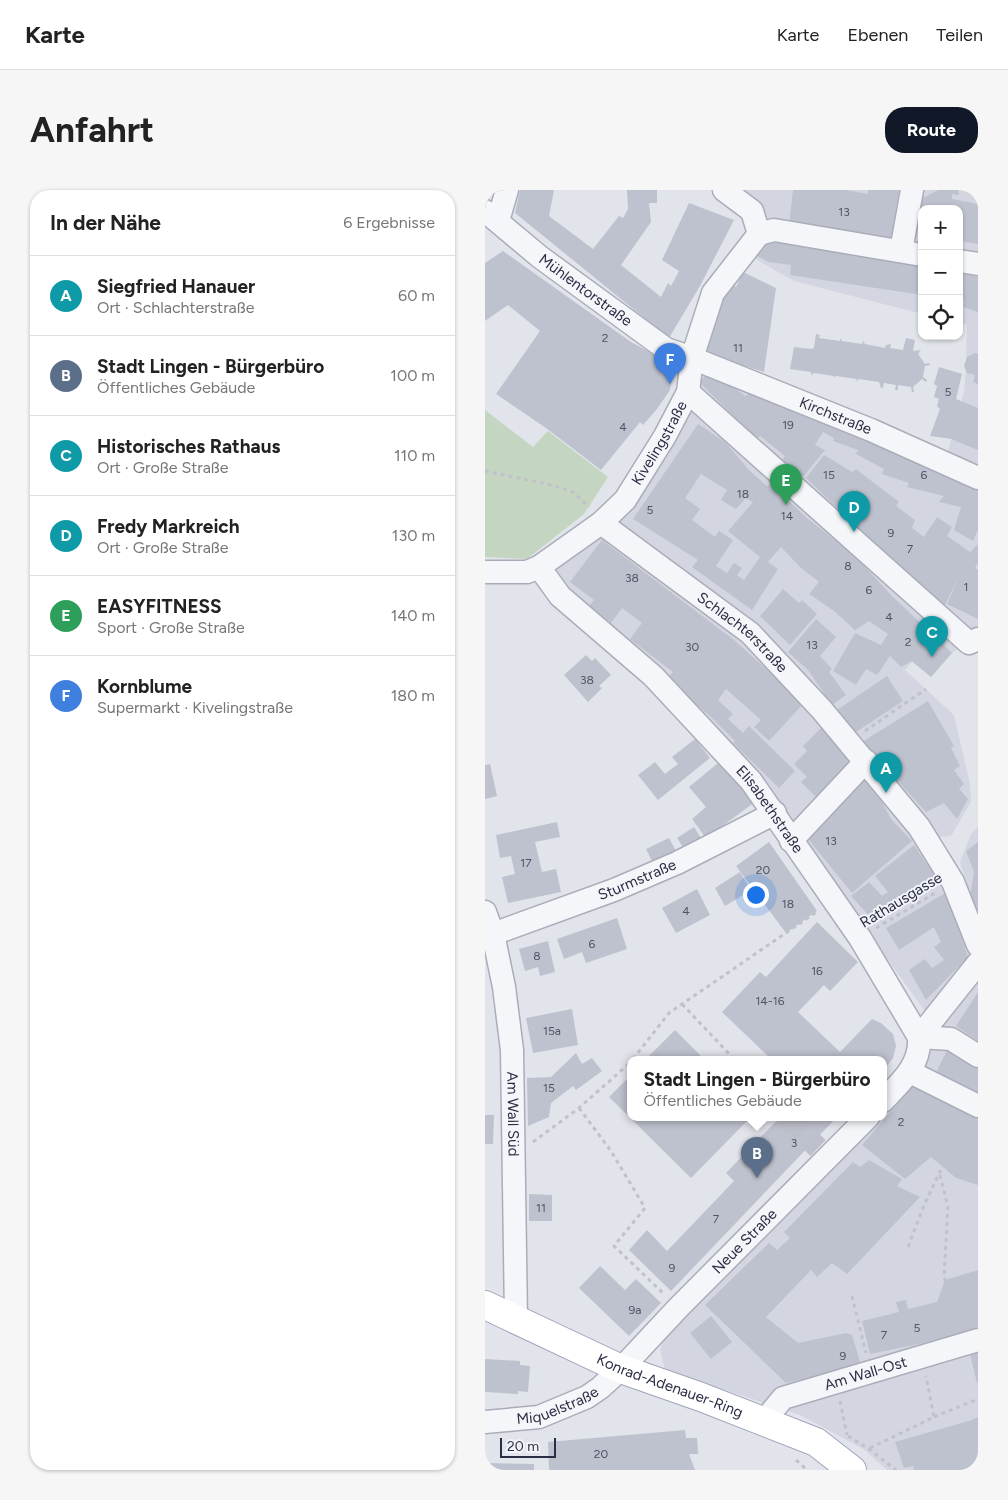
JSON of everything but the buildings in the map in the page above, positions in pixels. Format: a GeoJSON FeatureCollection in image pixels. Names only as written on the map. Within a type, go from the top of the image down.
{"type":"FeatureCollection","features":[{"type":"Feature","properties":{"kind":"main road","name":"Konrad-Adenauer-Ring"},"geometry":{"type":"LineString","coordinates":[[485,1305],[621,1369],[764,1421],[815,1442],[852,1470]]}},
{"type":"Feature","properties":{"kind":"street"},"geometry":{"type":"LineString","coordinates":[[492,216],[507,190]]}},
{"type":"Feature","properties":{"kind":"street"},"geometry":{"type":"LineString","coordinates":[[724,190],[752,211],[759,234],[774,230],[911,253],[911,190]]}},
{"type":"Feature","properties":{"kind":"street","name":"Mühlentorstraße"},"geometry":{"type":"LineString","coordinates":[[492,216],[540,257],[666,350],[692,358]]}},
{"type":"Feature","properties":{"kind":"street","name":"Kivelingstraße"},"geometry":{"type":"LineString","coordinates":[[539,567],[601,523],[625,500],[688,392],[692,358],[713,293],[759,234]]}},
{"type":"Feature","properties":{"kind":"street"},"geometry":{"type":"LineString","coordinates":[[963,262],[978,264]]}},
{"type":"Feature","properties":{"kind":"street","name":"Kirchstraße"},"geometry":{"type":"LineString","coordinates":[[692,358],[871,430],[978,478]]}},
{"type":"Feature","properties":{"kind":"street"},"geometry":{"type":"LineString","coordinates":[[688,392],[973,641]]}},
{"type":"Feature","properties":{"kind":"street","name":"Schlachterstraße"},"geometry":{"type":"LineString","coordinates":[[601,523],[750,633],[822,710],[919,827],[953,882],[978,945]]}},
{"type":"Feature","properties":{"kind":"street"},"geometry":{"type":"LineString","coordinates":[[485,572],[527,572],[539,567]]}},
{"type":"Feature","properties":{"kind":"street","name":"Elisabethstraße"},"geometry":{"type":"LineString","coordinates":[[539,567],[560,596],[653,676],[751,781],[860,938],[919,1037]]}},
{"type":"Feature","properties":{"kind":"street"},"geometry":{"type":"LineString","coordinates":[[791,841],[866,762]]}},
{"type":"Feature","properties":{"kind":"street","name":"Sturmstraße"},"geometry":{"type":"LineString","coordinates":[[493,934],[614,890],[677,863],[775,813]]}},
{"type":"Feature","properties":{"kind":"street","name":"Am Wall Süd"},"geometry":{"type":"LineString","coordinates":[[485,912],[493,934],[504,987],[512,1050],[516,1320]]}},
{"type":"Feature","properties":{"kind":"street"},"geometry":{"type":"LineString","coordinates":[[887,1097],[910,1072],[920,1050],[919,1037],[978,963]]}},
{"type":"Feature","properties":{"kind":"street"},"geometry":{"type":"LineString","coordinates":[[919,1037],[951,1039],[978,1056]]}},
{"type":"Feature","properties":{"kind":"street"},"geometry":{"type":"LineString","coordinates":[[910,1072],[975,1105]]}},
{"type":"Feature","properties":{"kind":"street","name":"Neue Straße"},"geometry":{"type":"LineString","coordinates":[[621,1369],[678,1308],[766,1221],[823,1152],[863,1121]]}},
{"type":"Feature","properties":{"kind":"street","name":"Am Wall-Ost"},"geometry":{"type":"LineString","coordinates":[[764,1421],[783,1398],[970,1342]]}},
{"type":"Feature","properties":{"kind":"street","name":"Miquelstraße"},"geometry":{"type":"LineString","coordinates":[[485,1422],[539,1417],[587,1397],[621,1369]]}},
{"type":"Feature","properties":{"kind":"path"},"geometry":{"type":"LineString","coordinates":[[485,472],[552,485],[573,492],[593,511],[601,523]]}},
{"type":"Feature","properties":{"kind":"path"},"geometry":{"type":"LineString","coordinates":[[847,742],[926,689]]}},
{"type":"Feature","properties":{"kind":"path","name":"Rathausgasse"},"geometry":{"type":"LineString","coordinates":[[860,938],[953,882]]}},
{"type":"Feature","properties":{"kind":"path"},"geometry":{"type":"LineString","coordinates":[[635,1056],[669,1013],[835,900]]}},
{"type":"Feature","properties":{"kind":"path"},"geometry":{"type":"LineString","coordinates":[[683,1004],[731,1056]]}},
{"type":"Feature","properties":{"kind":"path"},"geometry":{"type":"LineString","coordinates":[[514,1155],[579,1108],[627,1065]]}},
{"type":"Feature","properties":{"kind":"path"},"geometry":{"type":"LineString","coordinates":[[908,1247],[925,1204],[975,1105]]}},
{"type":"Feature","properties":{"kind":"path"},"geometry":{"type":"LineString","coordinates":[[579,1108],[611,1151],[645,1208],[614,1246],[678,1308]]}},
{"type":"Feature","properties":{"kind":"path"},"geometry":{"type":"LineString","coordinates":[[940,1175],[948,1207],[944,1276],[970,1342]]}},
{"type":"Feature","properties":{"kind":"path"},"geometry":{"type":"LineString","coordinates":[[852,1296],[870,1371]]}},
{"type":"Feature","properties":{"kind":"path"},"geometry":{"type":"LineString","coordinates":[[922,1355],[934,1417]]}},
{"type":"Feature","properties":{"kind":"path"},"geometry":{"type":"LineString","coordinates":[[836,1381],[847,1435]]}},
{"type":"Feature","properties":{"kind":"path"},"geometry":{"type":"LineString","coordinates":[[869,1448],[934,1417],[978,1399]]}},
{"type":"Feature","properties":{"kind":"shaded area"},"geometry":{"type":"Polygon","coordinates":[[[714,190],[978,190],[978,478],[945,463],[964,392],[966,367],[967,325],[963,324],[963,205],[918,205],[918,313],[794,281],[752,257],[763,235],[714,190]]]}},
{"type":"Feature","properties":{"kind":"shaded area"},"geometry":{"type":"Polygon","coordinates":[[[696,363],[978,483],[978,639],[953,652],[931,677],[912,662],[905,670],[954,715],[970,784],[971,802],[951,836],[940,837],[920,828],[963,903],[966,881],[960,862],[971,834],[978,827],[978,1470],[887,1470],[865,1450],[800,1415],[665,1370],[660,1349],[680,1309],[866,1121],[887,1121],[887,1095],[932,1021],[755,776],[538,570],[608,516],[696,363]]]}},
{"type":"Feature","properties":{"kind":"green space"},"geometry":{"type":"Polygon","coordinates":[[[485,410],[533,447],[548,431],[608,477],[584,514],[527,559],[485,557],[485,410]]]}},
{"type":"Feature","properties":{"kind":"tunnel"},"geometry":{"type":"LineString","coordinates":[[790,1121],[818,1148]]}},
{"type":"Feature","properties":{"kind":"place","name":"Kornblume"},"geometry":{"type":"Point","coordinates":[670,384]}},
{"type":"Feature","properties":{"kind":"place","name":"EASYFITNESS"},"geometry":{"type":"Point","coordinates":[786,505]}},
{"type":"Feature","properties":{"kind":"place","name":"Fredy Markreich"},"geometry":{"type":"Point","coordinates":[854,532]}},
{"type":"Feature","properties":{"kind":"place","name":"Historisches Rathaus"},"geometry":{"type":"Point","coordinates":[932,657]}},
{"type":"Feature","properties":{"kind":"place","name":"Siegfried Hanauer"},"geometry":{"type":"Point","coordinates":[886,793]}},
{"type":"Feature","properties":{"kind":"place","name":"Stadt Lingen - Bürgerbüro"},"geometry":{"type":"Point","coordinates":[757,1178]}}]}
